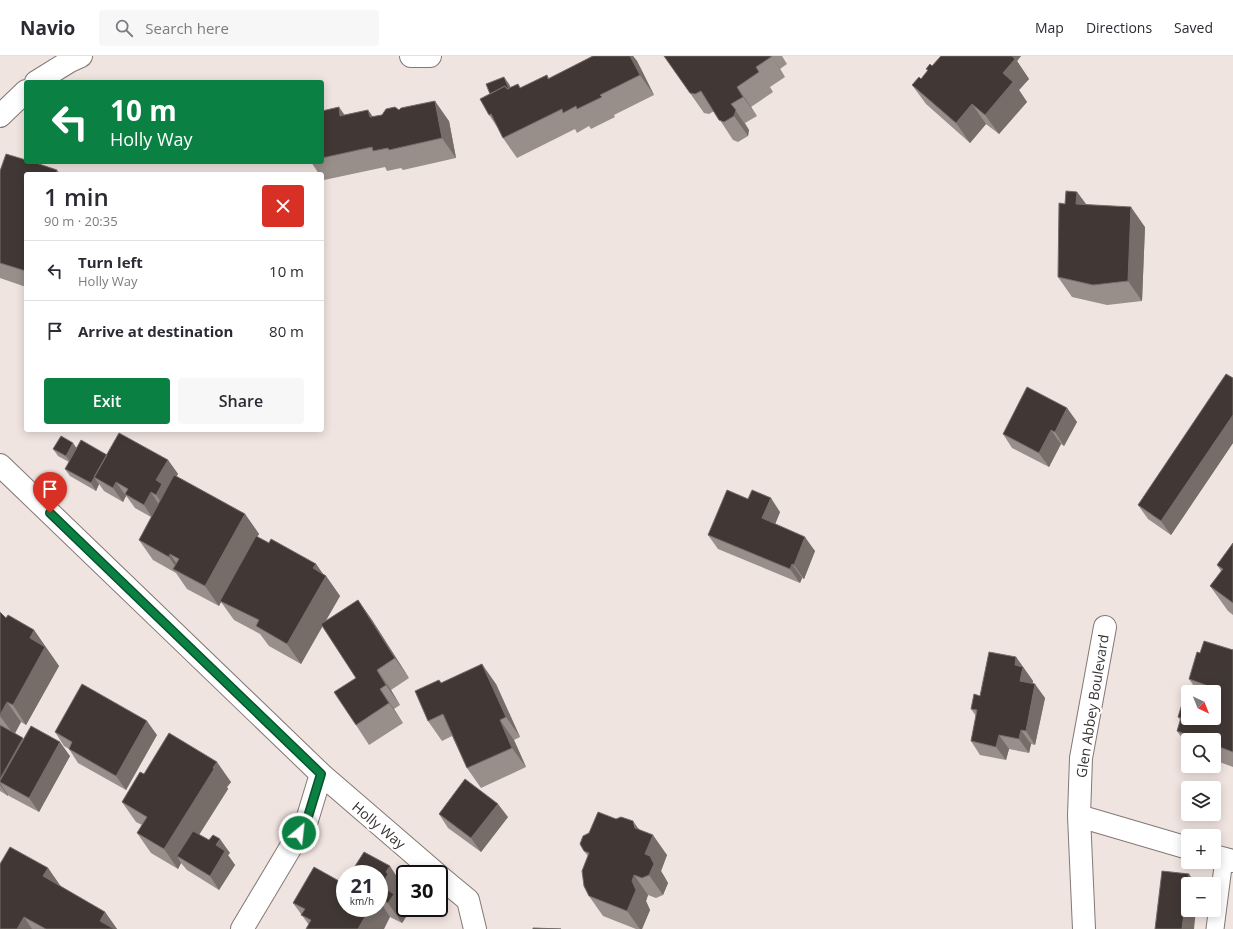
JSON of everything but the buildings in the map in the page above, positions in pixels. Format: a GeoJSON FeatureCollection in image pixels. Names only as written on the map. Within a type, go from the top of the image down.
{"type":"FeatureCollection","features":[{"type":"Feature","properties":{"kind":"street"},"geometry":{"type":"LineString","coordinates":[[39,80],[81,56]]}},
{"type":"Feature","properties":{"kind":"street"},"geometry":{"type":"LineString","coordinates":[[411,56],[430,56]]}},
{"type":"Feature","properties":{"kind":"street"},"geometry":{"type":"LineString","coordinates":[[0,116],[24,93]]}},
{"type":"Feature","properties":{"kind":"street","name":"Holly Way"},"geometry":{"type":"LineString","coordinates":[[0,465],[321,774],[426,865]]}},
{"type":"Feature","properties":{"kind":"street","name":"Glen Abbey Boulevard"},"geometry":{"type":"LineString","coordinates":[[1084,929],[1079,816],[1081,758],[1105,627]]}},
{"type":"Feature","properties":{"kind":"street"},"geometry":{"type":"LineString","coordinates":[[242,929],[307,820],[321,774]]}},
{"type":"Feature","properties":{"kind":"street"},"geometry":{"type":"LineString","coordinates":[[1079,816],[1181,846]]}},
{"type":"Feature","properties":{"kind":"street","name":"Holly Way"},"geometry":{"type":"LineString","coordinates":[[448,883],[468,900],[476,929]]}},
{"type":"Feature","properties":{"kind":"lane"},"geometry":{"type":"LineString","coordinates":[[1215,929],[1224,858]]}},
{"type":"Feature","properties":{"kind":"route"},"geometry":{"type":"LineString","coordinates":[[50,513],[321,774],[307,820],[299,833]]}}]}
